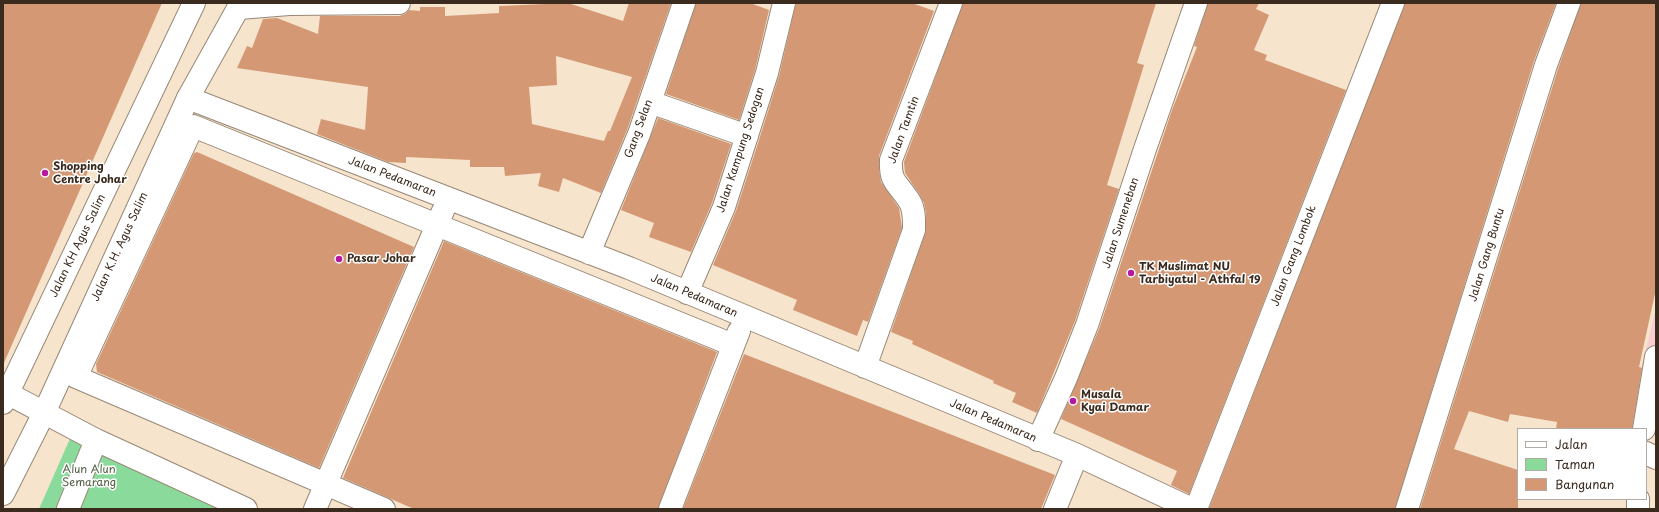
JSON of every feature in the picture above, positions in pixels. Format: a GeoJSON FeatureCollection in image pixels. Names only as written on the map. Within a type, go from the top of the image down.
{"type":"FeatureCollection","features":[{"type":"Feature","properties":{"kind":"street","name":"Jalan KH Agus Salim"},"geometry":{"type":"LineString","coordinates":[[5,396],[194,3]]}},
{"type":"Feature","properties":{"kind":"street"},"geometry":{"type":"LineString","coordinates":[[240,6],[400,3]]}},
{"type":"Feature","properties":{"kind":"street","name":"Gang Selan"},"geometry":{"type":"LineString","coordinates":[[589,253],[625,169],[684,3]]}},
{"type":"Feature","properties":{"kind":"street","name":"Jalan Kampung Sedogan"},"geometry":{"type":"LineString","coordinates":[[687,293],[724,207],[767,73],[784,3]]}},
{"type":"Feature","properties":{"kind":"street","name":"Jalan Sumeneban"},"geometry":{"type":"LineString","coordinates":[[1038,440],[1066,378],[1087,325],[1145,149],[1196,3]]}},
{"type":"Feature","properties":{"kind":"street","name":"Jalan Gang Lombok"},"geometry":{"type":"LineString","coordinates":[[1196,509],[1393,3]]}},
{"type":"Feature","properties":{"kind":"street","name":"Jalan Gang Buntu"},"geometry":{"type":"LineString","coordinates":[[1407,509],[1546,65],[1569,3]]}},
{"type":"Feature","properties":{"kind":"street","name":"Jalan Tamtin"},"geometry":{"type":"LineString","coordinates":[[865,367],[914,230],[914,215],[909,200],[895,184],[890,172],[891,160],[945,5]]}},
{"type":"Feature","properties":{"kind":"street","name":"Jalan K.H. Agus Salim"},"geometry":{"type":"LineString","coordinates":[[3,494],[44,413],[188,98],[240,6]]}},
{"type":"Feature","properties":{"kind":"street","name":"Jalan Pedamaran"},"geometry":{"type":"LineString","coordinates":[[188,98],[589,253],[744,316],[1077,455],[1192,509]]}},
{"type":"Feature","properties":{"kind":"street"},"geometry":{"type":"LineString","coordinates":[[650,102],[747,136]]}},
{"type":"Feature","properties":{"kind":"street"},"geometry":{"type":"LineString","coordinates":[[384,509],[76,377],[193,126],[733,345]]}},
{"type":"Feature","properties":{"kind":"street"},"geometry":{"type":"LineString","coordinates":[[315,509],[448,199]]}},
{"type":"Feature","properties":{"kind":"street"},"geometry":{"type":"LineString","coordinates":[[670,509],[744,316]]}},
{"type":"Feature","properties":{"kind":"street"},"geometry":{"type":"LineString","coordinates":[[1644,428],[1656,357]]}},
{"type":"Feature","properties":{"kind":"street"},"geometry":{"type":"LineString","coordinates":[[5,396],[44,413],[96,440],[246,509]]}},
{"type":"Feature","properties":{"kind":"street"},"geometry":{"type":"LineString","coordinates":[[68,509],[96,440]]}},
{"type":"Feature","properties":{"kind":"street"},"geometry":{"type":"LineString","coordinates":[[1647,454],[1656,458]]}},
{"type":"Feature","properties":{"kind":"street"},"geometry":{"type":"LineString","coordinates":[[1055,509],[1077,455]]}},
{"type":"Feature","properties":{"kind":"shaded area"},"geometry":{"type":"Polygon","coordinates":[[[1656,308],[1656,395],[1647,456],[1647,428],[1630,428],[1641,369],[1656,308]]]}},
{"type":"Feature","properties":{"kind":"green space","name":"Alun Alun Semarang"},"geometry":{"type":"Polygon","coordinates":[[[72,434],[241,509],[39,509],[72,434]]]}},
{"type":"Feature","properties":{"kind":"building","name":"Shopping Centre Johar"},"geometry":{"type":"Polygon","coordinates":[[[3,3],[162,3],[3,365],[3,3]]]}},
{"type":"Feature","properties":{"kind":"building"},"geometry":{"type":"Polygon","coordinates":[[[568,3],[623,21],[629,3],[671,3],[627,130],[601,193],[563,178],[559,192],[538,186],[541,173],[505,176],[504,167],[470,167],[470,160],[406,157],[406,163],[388,162],[317,134],[321,119],[365,130],[368,87],[237,68],[247,46],[252,48],[263,19],[277,18],[318,34],[320,16],[399,16],[405,14],[409,10],[420,11],[420,7],[445,7],[445,16],[499,13],[499,6],[568,3]],[[556,56],[557,85],[529,87],[532,124],[604,141],[608,131],[610,131],[632,77],[556,56]]]}},
{"type":"Feature","properties":{"kind":"building"},"geometry":{"type":"Polygon","coordinates":[[[696,3],[750,3],[769,10],[755,70],[739,120],[666,94],[696,3]]]}},
{"type":"Feature","properties":{"kind":"building"},"geometry":{"type":"Polygon","coordinates":[[[796,3],[912,3],[934,11],[879,156],[881,182],[899,208],[902,228],[868,322],[863,320],[857,336],[793,310],[797,300],[713,265],[736,211],[759,140],[779,76],[796,3]]]}},
{"type":"Feature","properties":{"kind":"building"},"geometry":{"type":"Polygon","coordinates":[[[963,3],[1156,3],[1137,63],[1144,65],[1107,185],[1119,189],[1075,321],[1037,413],[1012,402],[1016,393],[993,383],[994,381],[912,344],[913,341],[891,332],[926,230],[926,213],[924,203],[905,173],[904,162],[963,3]]]}},
{"type":"Feature","properties":{"kind":"building"},"geometry":{"type":"Polygon","coordinates":[[[1208,3],[1259,3],[1256,9],[1269,15],[1254,50],[1267,55],[1265,60],[1346,90],[1189,494],[1171,485],[1177,471],[1061,419],[1099,329],[1172,110],[1197,47],[1194,46],[1208,3]]]}},
{"type":"Feature","properties":{"kind":"building"},"geometry":{"type":"Polygon","coordinates":[[[1405,3],[1556,3],[1534,61],[1395,509],[1209,509],[1405,3]]]}},
{"type":"Feature","properties":{"kind":"building"},"geometry":{"type":"Polygon","coordinates":[[[1581,3],[1656,3],[1656,289],[1639,367],[1642,368],[1632,428],[1556,428],[1557,422],[1510,414],[1508,422],[1469,411],[1454,449],[1517,470],[1518,509],[1420,509],[1558,69],[1581,3]]]}},
{"type":"Feature","properties":{"kind":"building"},"geometry":{"type":"Polygon","coordinates":[[[658,118],[731,144],[712,203],[691,252],[649,237],[654,223],[621,210],[658,118]]]}},
{"type":"Feature","properties":{"kind":"building"},"geometry":{"type":"Polygon","coordinates":[[[197,152],[414,247],[319,468],[97,372],[96,364],[194,153],[197,152]]]}},
{"type":"Feature","properties":{"kind":"building"},"geometry":{"type":"Polygon","coordinates":[[[444,241],[717,352],[658,509],[414,509],[343,478],[444,241]]]}},
{"type":"Feature","properties":{"kind":"building"},"geometry":{"type":"Polygon","coordinates":[[[744,354],[1055,475],[1041,509],[683,509],[744,354]]]}},
{"type":"Feature","properties":{"kind":"place","name":"Shopping Centre Johar"},"geometry":{"type":"Point","coordinates":[45,173]}},
{"type":"Feature","properties":{"kind":"place","name":"Pasar Johar"},"geometry":{"type":"Point","coordinates":[339,259]}},
{"type":"Feature","properties":{"kind":"place","name":"TK Muslimat NU Tarbiyatul - Athfal 19"},"geometry":{"type":"Point","coordinates":[1131,273]}},
{"type":"Feature","properties":{"kind":"place","name":"Musala Kyai Damar"},"geometry":{"type":"Point","coordinates":[1073,401]}}]}
